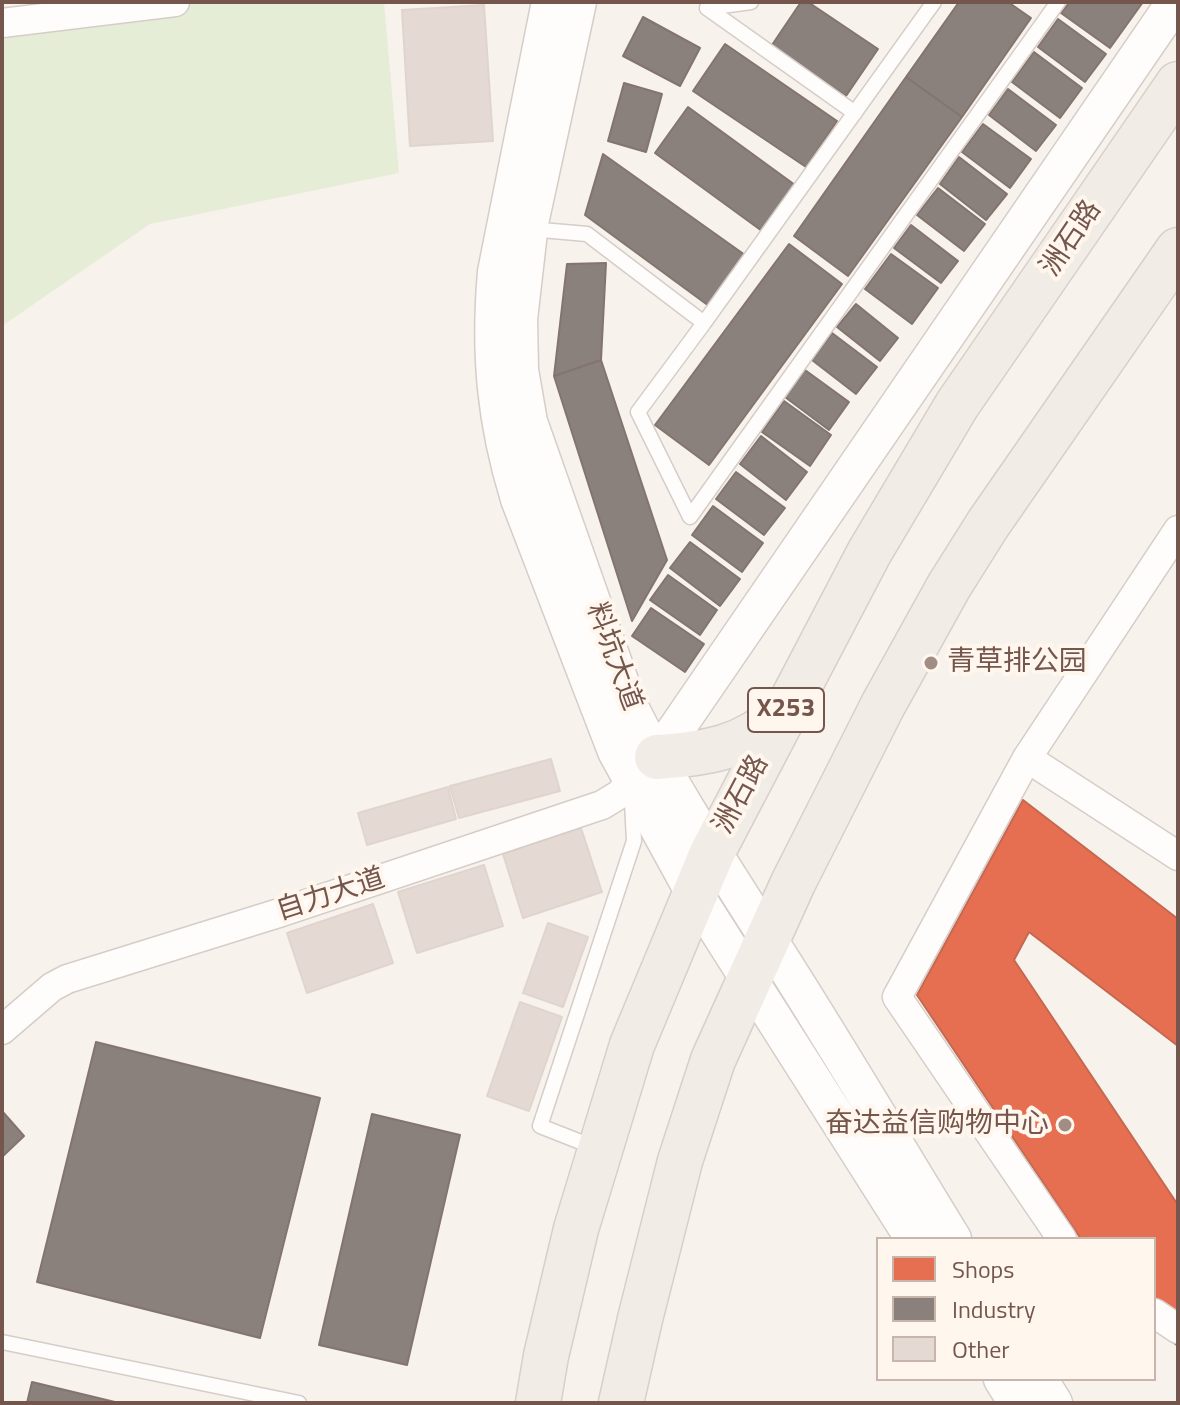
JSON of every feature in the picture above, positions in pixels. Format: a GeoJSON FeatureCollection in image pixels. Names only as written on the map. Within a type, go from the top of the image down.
{"type":"FeatureCollection","features":[{"type":"Feature","properties":{"kind":"main road","name":"洲石路"},"geometry":{"type":"LineString","coordinates":[[538,1403],[576,1229],[632,1045],[712,853],[869,553],[957,405],[1178,84]]}},
{"type":"Feature","properties":{"kind":"main road","name":"X253"},"geometry":{"type":"LineString","coordinates":[[621,1403],[680,1161],[713,1060],[748,977],[883,705],[949,586],[988,524],[1178,250]]}},
{"type":"Feature","properties":{"kind":"main road"},"geometry":{"type":"LineString","coordinates":[[644,768],[726,749],[753,737],[787,709]]}},
{"type":"Feature","properties":{"kind":"street","name":"料坑大道"},"geometry":{"type":"LineString","coordinates":[[550,2],[496,272],[492,318],[492,368],[501,430],[519,499],[601,717],[712,853],[768,937],[952,1237]]}},
{"type":"Feature","properties":{"kind":"street","name":"料坑大道"},"geometry":{"type":"LineString","coordinates":[[578,2],[530,229],[519,319],[520,370],[529,422],[627,701],[644,768],[694,893],[913,1237]]}},
{"type":"Feature","properties":{"kind":"street"},"geometry":{"type":"LineString","coordinates":[[644,768],[1175,2]]}},
{"type":"Feature","properties":{"kind":"street"},"geometry":{"type":"LineString","coordinates":[[2,23],[170,3]]}},
{"type":"Feature","properties":{"kind":"street"},"geometry":{"type":"LineString","coordinates":[[1061,1237],[897,997],[1027,758],[1178,530]]}},
{"type":"Feature","properties":{"kind":"street"},"geometry":{"type":"LineString","coordinates":[[1027,758],[1178,856]]}},
{"type":"Feature","properties":{"kind":"street","name":"自力大道"},"geometry":{"type":"LineString","coordinates":[[2,1030],[52,987],[67,979],[279,913],[561,819],[620,794],[644,768]]}},
{"type":"Feature","properties":{"kind":"street"},"geometry":{"type":"LineString","coordinates":[[1156,1314],[1178,1329]]}},
{"type":"Feature","properties":{"kind":"street"},"geometry":{"type":"LineString","coordinates":[[1003,1381],[1017,1403]]}},
{"type":"Feature","properties":{"kind":"street"},"geometry":{"type":"LineString","coordinates":[[1040,1381],[1054,1403]]}},
{"type":"Feature","properties":{"kind":"lane"},"geometry":{"type":"LineString","coordinates":[[751,2],[707,8],[855,113]]}},
{"type":"Feature","properties":{"kind":"lane"},"geometry":{"type":"LineString","coordinates":[[934,2],[638,412],[690,517],[1058,2]]}},
{"type":"Feature","properties":{"kind":"lane"},"geometry":{"type":"LineString","coordinates":[[530,229],[587,234],[704,323]]}},
{"type":"Feature","properties":{"kind":"lane"},"geometry":{"type":"LineString","coordinates":[[600,1150],[540,1126],[634,841],[644,768]]}},
{"type":"Feature","properties":{"kind":"lane"},"geometry":{"type":"LineString","coordinates":[[2,1342],[299,1403]]}},
{"type":"Feature","properties":{"kind":"green space"},"geometry":{"type":"Polygon","coordinates":[[[205,2],[384,2],[399,173],[150,224],[2,326],[2,34],[112,20],[205,2]]]}},
{"type":"Feature","properties":{"kind":"building: Shops","name":"奋达益信购物中心"},"geometry":{"type":"Polygon","coordinates":[[[1023,800],[1178,919],[1178,1046],[1029,932],[1014,960],[1178,1205],[1178,1346],[1156,1330],[1156,1237],[1080,1237],[917,995],[1023,800]]]}},
{"type":"Feature","properties":{"kind":"building: Industry"},"geometry":{"type":"Polygon","coordinates":[[[801,2],[808,2],[878,49],[846,96],[772,45],[801,2]]]}},
{"type":"Feature","properties":{"kind":"building: Industry"},"geometry":{"type":"Polygon","coordinates":[[[959,2],[1008,2],[1031,18],[962,117],[906,77],[959,2]]]}},
{"type":"Feature","properties":{"kind":"building: Industry"},"geometry":{"type":"Polygon","coordinates":[[[1070,2],[1143,2],[1110,48],[1061,13],[1070,2]]]}},
{"type":"Feature","properties":{"kind":"building: Industry"},"geometry":{"type":"Polygon","coordinates":[[[643,17],[700,48],[680,86],[623,56],[643,17]]]}},
{"type":"Feature","properties":{"kind":"building: Industry"},"geometry":{"type":"Polygon","coordinates":[[[1058,19],[1106,54],[1085,82],[1038,47],[1058,19]]]}},
{"type":"Feature","properties":{"kind":"building: Industry"},"geometry":{"type":"Polygon","coordinates":[[[725,44],[837,121],[806,167],[693,91],[725,44]]]}},
{"type":"Feature","properties":{"kind":"building: Industry"},"geometry":{"type":"Polygon","coordinates":[[[1034,52],[1082,88],[1060,118],[1012,82],[1034,52]]]}},
{"type":"Feature","properties":{"kind":"building: Industry"},"geometry":{"type":"Polygon","coordinates":[[[906,77],[962,117],[848,276],[794,236],[906,77]]]}},
{"type":"Feature","properties":{"kind":"building: Industry"},"geometry":{"type":"Polygon","coordinates":[[[624,83],[662,94],[646,152],[608,141],[624,83]]]}},
{"type":"Feature","properties":{"kind":"building: Industry"},"geometry":{"type":"Polygon","coordinates":[[[1008,89],[1056,125],[1036,151],[989,115],[1008,89]]]}},
{"type":"Feature","properties":{"kind":"building: Industry"},"geometry":{"type":"Polygon","coordinates":[[[688,107],[795,185],[762,231],[655,153],[688,107]]]}},
{"type":"Feature","properties":{"kind":"building: Industry"},"geometry":{"type":"Polygon","coordinates":[[[983,124],[1031,159],[1010,188],[962,152],[983,124]]]}},
{"type":"Feature","properties":{"kind":"building: Industry"},"geometry":{"type":"Polygon","coordinates":[[[603,154],[745,255],[709,306],[585,215],[603,154]]]}},
{"type":"Feature","properties":{"kind":"building: Industry"},"geometry":{"type":"Polygon","coordinates":[[[959,157],[1007,194],[986,220],[940,184],[959,157]]]}},
{"type":"Feature","properties":{"kind":"building: Industry"},"geometry":{"type":"Polygon","coordinates":[[[938,188],[985,224],[964,251],[917,215],[938,188]]]}},
{"type":"Feature","properties":{"kind":"building: Industry"},"geometry":{"type":"Polygon","coordinates":[[[911,225],[958,261],[941,283],[894,248],[911,225]]]}},
{"type":"Feature","properties":{"kind":"building: Industry"},"geometry":{"type":"Polygon","coordinates":[[[789,244],[842,284],[709,465],[655,425],[789,244]]]}},
{"type":"Feature","properties":{"kind":"building: Industry"},"geometry":{"type":"Polygon","coordinates":[[[891,254],[938,288],[912,324],[865,289],[891,254]]]}},
{"type":"Feature","properties":{"kind":"building: Industry"},"geometry":{"type":"Polygon","coordinates":[[[606,263],[601,360],[554,376],[567,264],[606,263]]]}},
{"type":"Feature","properties":{"kind":"building: Industry"},"geometry":{"type":"Polygon","coordinates":[[[856,304],[898,338],[880,361],[837,327],[856,304]]]}},
{"type":"Feature","properties":{"kind":"building: Industry"},"geometry":{"type":"Polygon","coordinates":[[[832,333],[877,367],[856,394],[812,360],[832,333]]]}},
{"type":"Feature","properties":{"kind":"building: Industry"},"geometry":{"type":"Polygon","coordinates":[[[601,360],[667,560],[632,621],[554,376],[601,360]]]}},
{"type":"Feature","properties":{"kind":"building: Industry"},"geometry":{"type":"Polygon","coordinates":[[[805,370],[849,402],[829,430],[785,397],[805,370]]]}},
{"type":"Feature","properties":{"kind":"building: Industry"},"geometry":{"type":"Polygon","coordinates":[[[784,401],[831,435],[810,466],[762,432],[784,401]]]}},
{"type":"Feature","properties":{"kind":"building: Industry"},"geometry":{"type":"Polygon","coordinates":[[[761,436],[807,472],[786,500],[740,464],[761,436]]]}},
{"type":"Feature","properties":{"kind":"building: Industry"},"geometry":{"type":"Polygon","coordinates":[[[736,472],[785,508],[764,535],[716,499],[736,472]]]}},
{"type":"Feature","properties":{"kind":"building: Industry"},"geometry":{"type":"Polygon","coordinates":[[[713,506],[763,543],[742,572],[692,535],[713,506]]]}},
{"type":"Feature","properties":{"kind":"building: Industry"},"geometry":{"type":"Polygon","coordinates":[[[690,542],[740,579],[720,606],[670,568],[690,542]]]}},
{"type":"Feature","properties":{"kind":"building: Industry"},"geometry":{"type":"Polygon","coordinates":[[[668,575],[717,610],[700,635],[650,600],[668,575]]]}},
{"type":"Feature","properties":{"kind":"building: Industry"},"geometry":{"type":"Polygon","coordinates":[[[651,608],[704,644],[685,672],[632,636],[651,608]]]}},
{"type":"Feature","properties":{"kind":"building: Industry"},"geometry":{"type":"Polygon","coordinates":[[[96,1042],[320,1098],[260,1338],[37,1282],[96,1042]]]}},
{"type":"Feature","properties":{"kind":"building: Industry"},"geometry":{"type":"Polygon","coordinates":[[[2,1111],[24,1136],[2,1157],[2,1111]]]}},
{"type":"Feature","properties":{"kind":"building: Industry"},"geometry":{"type":"Polygon","coordinates":[[[372,1114],[460,1135],[407,1365],[319,1345],[372,1114]]]}},
{"type":"Feature","properties":{"kind":"building: Industry"},"geometry":{"type":"Polygon","coordinates":[[[32,1382],[119,1403],[27,1403],[32,1382]]]}},
{"type":"Feature","properties":{"kind":"building: Other"},"geometry":{"type":"Polygon","coordinates":[[[484,5],[493,141],[410,146],[402,10],[484,5]]]}},
{"type":"Feature","properties":{"kind":"building: Other"},"geometry":{"type":"Polygon","coordinates":[[[551,759],[560,791],[459,818],[450,786],[551,759]]]}},
{"type":"Feature","properties":{"kind":"building: Other"},"geometry":{"type":"Polygon","coordinates":[[[448,787],[456,819],[367,845],[358,813],[448,787]]]}},
{"type":"Feature","properties":{"kind":"building: Other"},"geometry":{"type":"Polygon","coordinates":[[[581,828],[602,892],[523,918],[503,854],[581,828]]]}},
{"type":"Feature","properties":{"kind":"building: Other"},"geometry":{"type":"Polygon","coordinates":[[[484,865],[503,926],[417,953],[398,892],[484,865]]]}},
{"type":"Feature","properties":{"kind":"building: Other"},"geometry":{"type":"Polygon","coordinates":[[[373,904],[393,963],[307,993],[287,933],[373,904]]]}},
{"type":"Feature","properties":{"kind":"building: Other"},"geometry":{"type":"Polygon","coordinates":[[[548,923],[588,937],[563,1007],[523,993],[548,923]]]}},
{"type":"Feature","properties":{"kind":"building: Other"},"geometry":{"type":"Polygon","coordinates":[[[520,1002],[562,1017],[529,1111],[487,1096],[520,1002]]]}},
{"type":"Feature","properties":{"kind":"place","name":"青草排公园"},"geometry":{"type":"Point","coordinates":[931,663]}},
{"type":"Feature","properties":{"kind":"place","name":"奋达益信购物中心"},"geometry":{"type":"Point","coordinates":[1065,1125]}}]}
